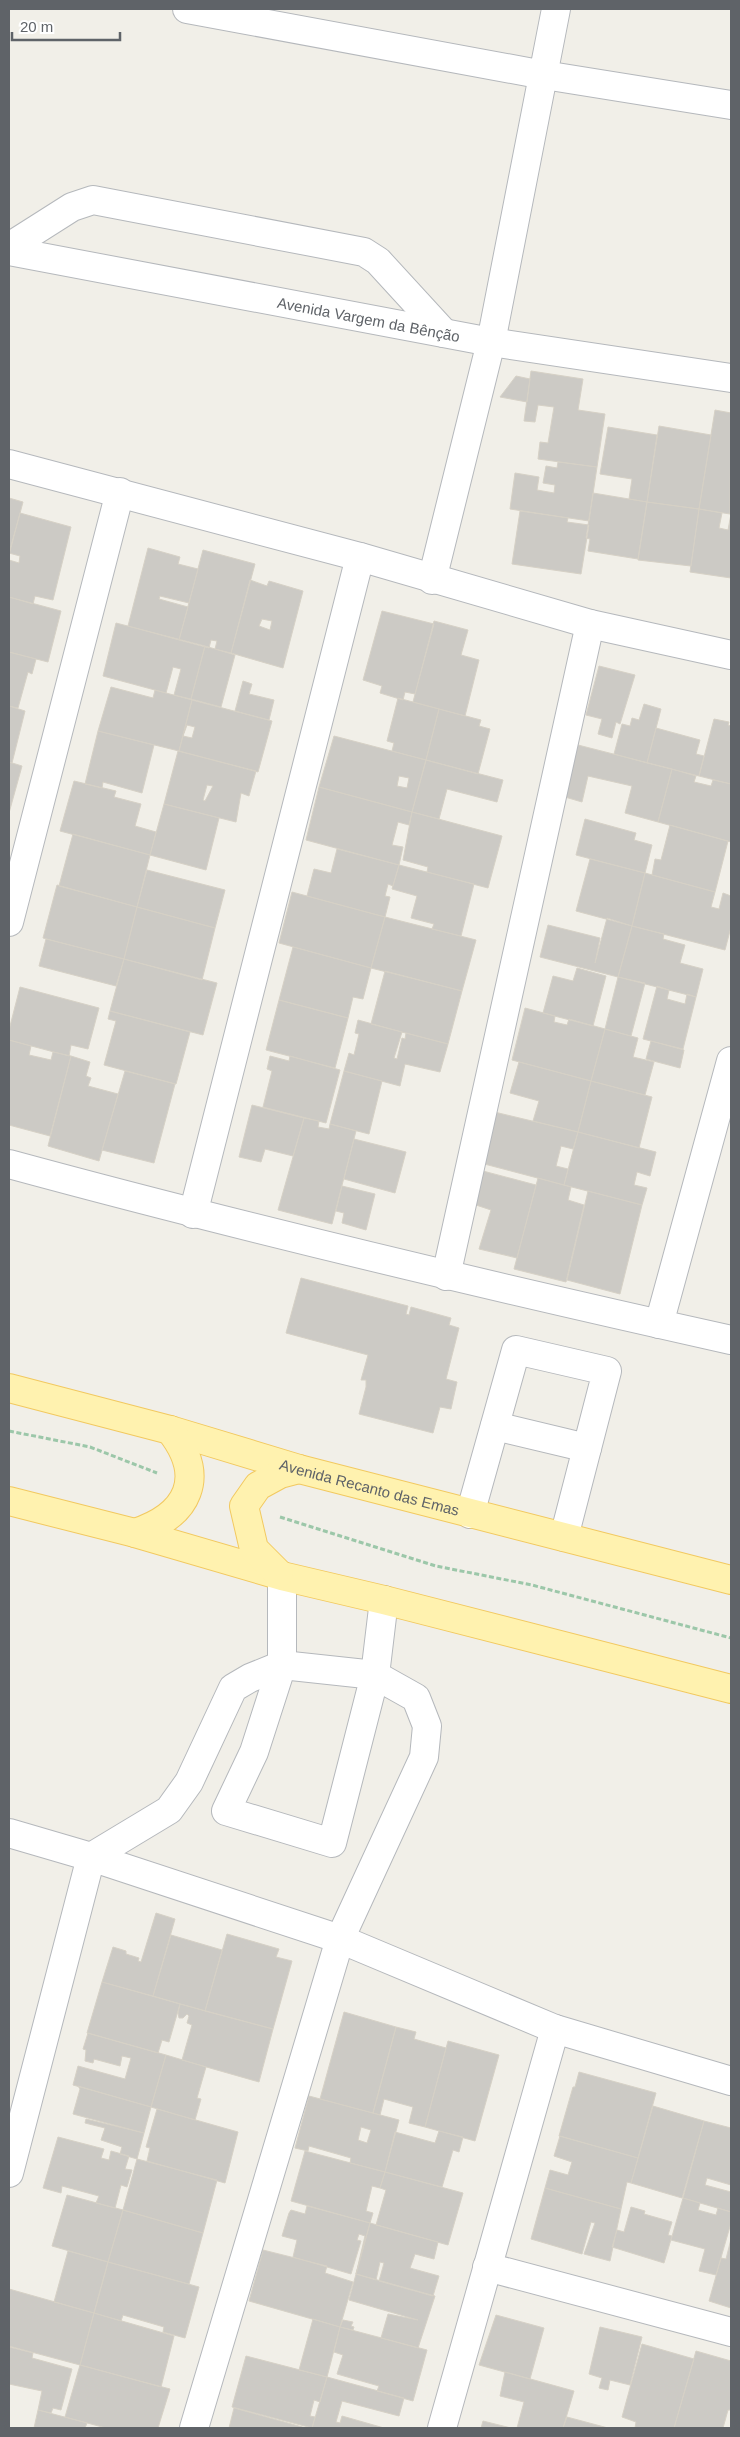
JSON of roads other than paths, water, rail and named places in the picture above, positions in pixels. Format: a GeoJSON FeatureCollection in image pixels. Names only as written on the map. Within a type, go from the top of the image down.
{"type":"FeatureCollection","features":[{"type":"Feature","properties":{"kind":"main road","name":"Avenida Recanto das Emas"},"geometry":{"type":"LineString","coordinates":[[9,1388],[170,1430],[299,1469],[731,1580]]}},
{"type":"Feature","properties":{"kind":"main road"},"geometry":{"type":"LineString","coordinates":[[135,1533],[154,1527],[170,1517],[182,1503],[189,1485],[189,1465],[182,1446],[170,1430]]}},
{"type":"Feature","properties":{"kind":"main road"},"geometry":{"type":"LineString","coordinates":[[282,1576],[254,1549],[244,1506],[258,1486],[280,1474],[299,1469]]}},
{"type":"Feature","properties":{"kind":"main road"},"geometry":{"type":"LineString","coordinates":[[9,1501],[135,1533],[282,1576],[384,1600],[731,1689]]}},
{"type":"Feature","properties":{"kind":"street"},"geometry":{"type":"LineString","coordinates":[[187,9],[544,75],[731,106]]}},
{"type":"Feature","properties":{"kind":"street"},"geometry":{"type":"LineString","coordinates":[[432,580],[491,342],[556,9]]}},
{"type":"Feature","properties":{"kind":"street"},"geometry":{"type":"LineString","coordinates":[[9,247],[72,207],[93,200],[364,252],[378,261],[444,333]]}},
{"type":"Feature","properties":{"kind":"street","name":"Avenida Vargem da Bênção"},"geometry":{"type":"LineString","coordinates":[[9,251],[491,342],[731,378]]}},
{"type":"Feature","properties":{"kind":"street"},"geometry":{"type":"LineString","coordinates":[[9,464],[360,557],[432,580],[590,624],[731,654]]}},
{"type":"Feature","properties":{"kind":"street"},"geometry":{"type":"LineString","coordinates":[[9,922],[120,492]]}},
{"type":"Feature","properties":{"kind":"street"},"geometry":{"type":"LineString","coordinates":[[194,1214],[360,557]]}},
{"type":"Feature","properties":{"kind":"street"},"geometry":{"type":"LineString","coordinates":[[446,1276],[590,624]]}},
{"type":"Feature","properties":{"kind":"street"},"geometry":{"type":"LineString","coordinates":[[659,1324],[731,1061]]}},
{"type":"Feature","properties":{"kind":"street"},"geometry":{"type":"LineString","coordinates":[[9,1164],[194,1214],[446,1276],[731,1340]]}},
{"type":"Feature","properties":{"kind":"street"},"geometry":{"type":"LineString","coordinates":[[470,1514],[516,1350],[607,1371],[564,1537]]}},
{"type":"Feature","properties":{"kind":"street"},"geometry":{"type":"LineString","coordinates":[[495,1426],[587,1448]]}},
{"type":"Feature","properties":{"kind":"street"},"geometry":{"type":"LineString","coordinates":[[282,1576],[282,1665],[254,1752],[226,1811],[332,1843],[375,1675],[384,1600]]}},
{"type":"Feature","properties":{"kind":"street"},"geometry":{"type":"LineString","coordinates":[[9,2173],[91,1857],[169,1810],[188,1782],[233,1688],[250,1678],[282,1665],[375,1675],[416,1698],[426,1726],[424,1758],[340,1939],[194,2428]]}},
{"type":"Feature","properties":{"kind":"street"},"geometry":{"type":"LineString","coordinates":[[9,1833],[91,1857],[340,1939],[555,2029],[731,2081]]}},
{"type":"Feature","properties":{"kind":"street"},"geometry":{"type":"LineString","coordinates":[[442,2428],[555,2029]]}},
{"type":"Feature","properties":{"kind":"street"},"geometry":{"type":"LineString","coordinates":[[487,2267],[731,2332]]}}]}
